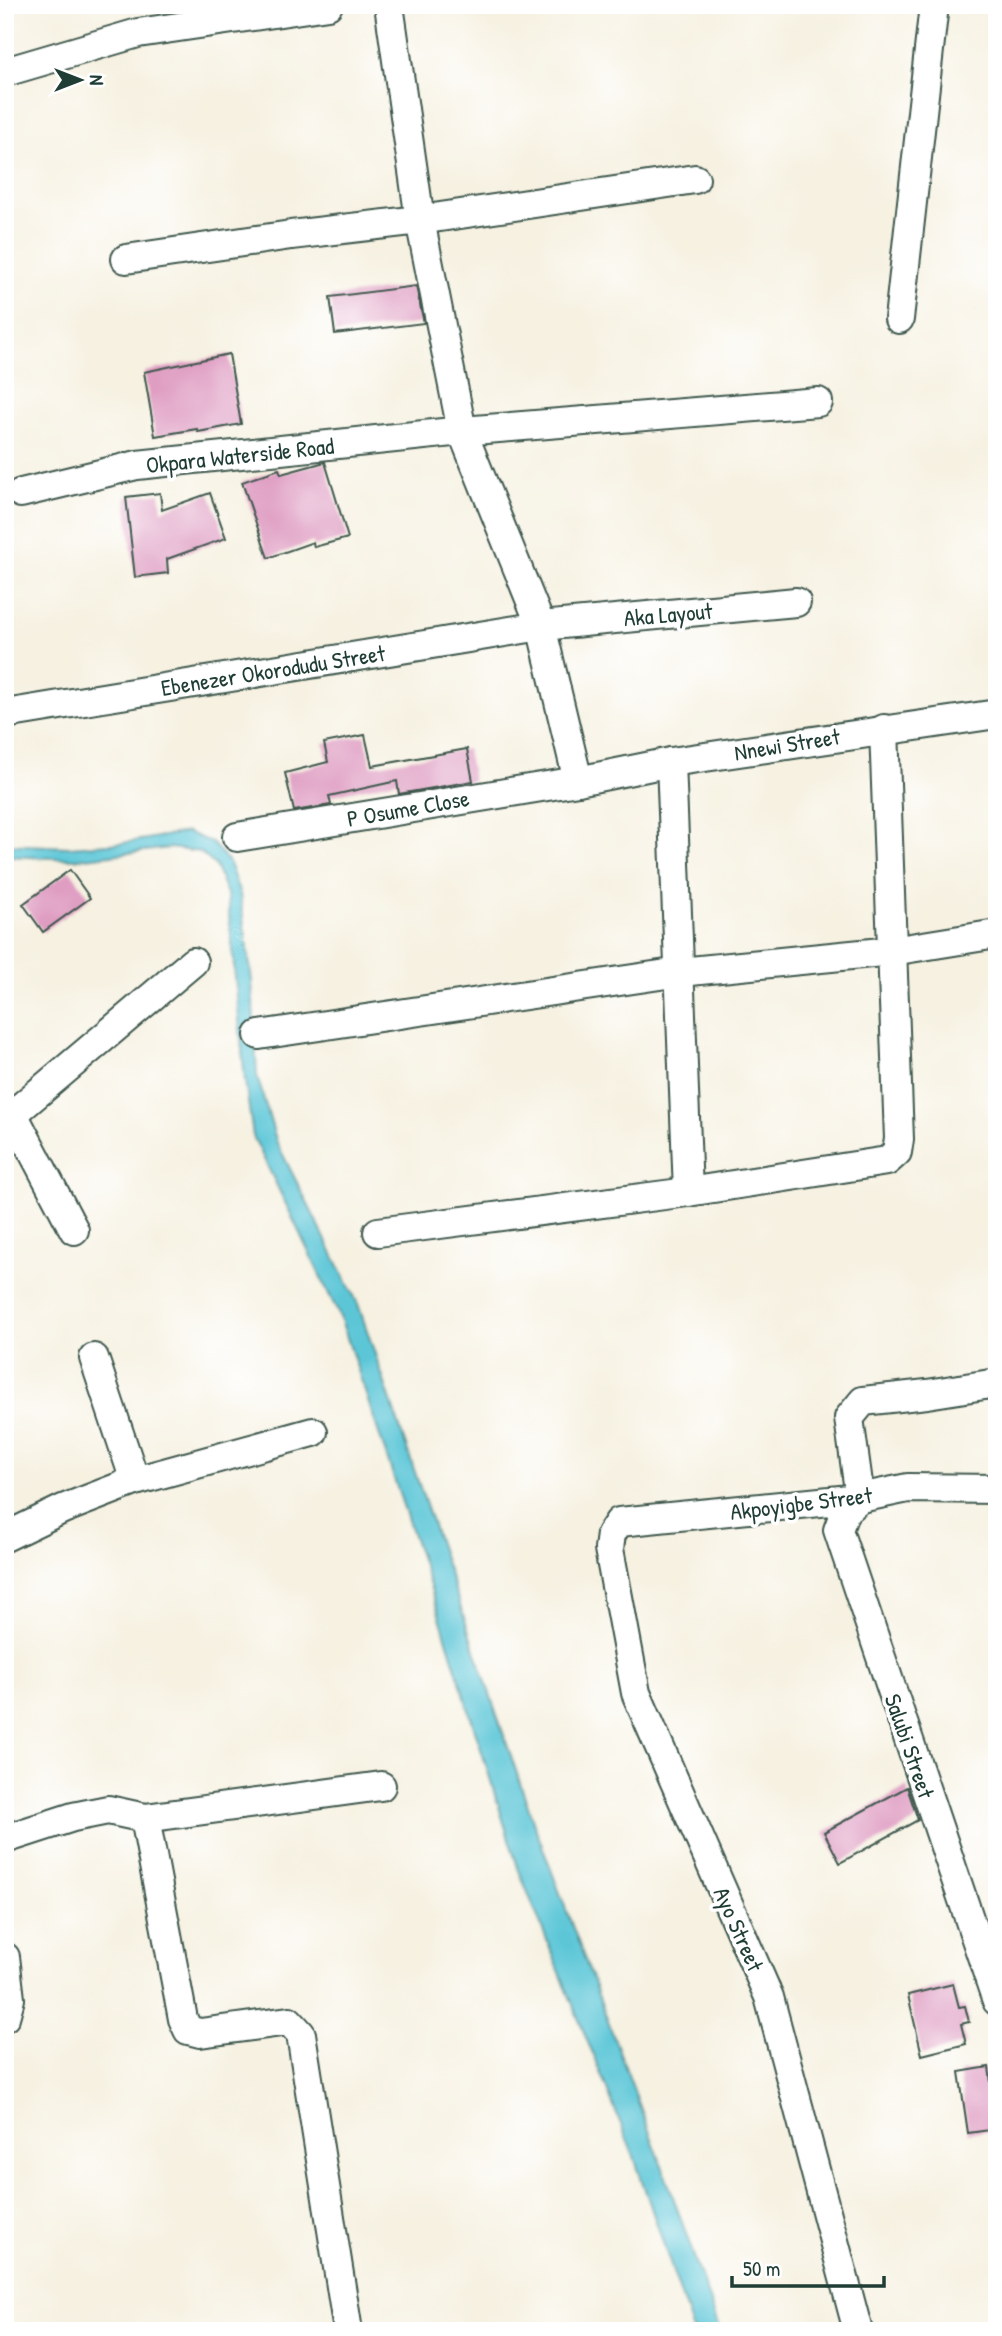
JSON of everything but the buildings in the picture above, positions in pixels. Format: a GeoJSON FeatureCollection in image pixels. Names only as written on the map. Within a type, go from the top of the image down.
{"type":"FeatureCollection","features":[{"type":"Feature","properties":{"kind":"street"},"geometry":{"type":"LineString","coordinates":[[5,72],[138,33],[328,5]]}},
{"type":"Feature","properties":{"kind":"street"},"geometry":{"type":"LineString","coordinates":[[389,5],[421,220],[462,432],[541,626],[578,781]]}},
{"type":"Feature","properties":{"kind":"street"},"geometry":{"type":"LineString","coordinates":[[900,319],[934,5]]}},
{"type":"Feature","properties":{"kind":"street"},"geometry":{"type":"LineString","coordinates":[[126,259],[291,235],[421,220],[695,179]]}},
{"type":"Feature","properties":{"kind":"street","name":"Okpara Waterside Road"},"geometry":{"type":"LineString","coordinates":[[21,493],[137,465],[462,432],[818,402]]}},
{"type":"Feature","properties":{"kind":"street","name":"Aka Layout"},"geometry":{"type":"LineString","coordinates":[[541,626],[796,602]]}},
{"type":"Feature","properties":{"kind":"street","name":"Ebenezer Okorodudu Street"},"geometry":{"type":"LineString","coordinates":[[5,714],[541,626]]}},
{"type":"Feature","properties":{"kind":"street","name":"Nnewi Street"},"geometry":{"type":"LineString","coordinates":[[578,781],[671,762],[997,714]]}},
{"type":"Feature","properties":{"kind":"street"},"geometry":{"type":"LineString","coordinates":[[378,1232],[688,1192],[887,1161],[897,1152],[899,1139],[884,729]]}},
{"type":"Feature","properties":{"kind":"street"},"geometry":{"type":"LineString","coordinates":[[671,762],[688,1192]]}},
{"type":"Feature","properties":{"kind":"street","name":"P Osume Close"},"geometry":{"type":"LineString","coordinates":[[237,837],[578,781]]}},
{"type":"Feature","properties":{"kind":"street"},"geometry":{"type":"LineString","coordinates":[[259,1035],[680,972],[892,950],[997,934]]}},
{"type":"Feature","properties":{"kind":"street"},"geometry":{"type":"LineString","coordinates":[[74,1230],[9,1111],[193,962]]}},
{"type":"Feature","properties":{"kind":"street"},"geometry":{"type":"LineString","coordinates":[[94,1358],[135,1481]]}},
{"type":"Feature","properties":{"kind":"street"},"geometry":{"type":"LineString","coordinates":[[860,1498],[849,1418],[863,1401],[997,1383]]}},
{"type":"Feature","properties":{"kind":"street"},"geometry":{"type":"LineString","coordinates":[[5,1537],[63,1509],[135,1481],[313,1432]]}},
{"type":"Feature","properties":{"kind":"street","name":"Akpoyigbe Street"},"geometry":{"type":"LineString","coordinates":[[611,1534],[619,1522],[860,1498],[908,1488],[997,1489]]}},
{"type":"Feature","properties":{"kind":"street","name":"Salubi Street"},"geometry":{"type":"LineString","coordinates":[[860,1498],[845,1511],[838,1530],[997,2001]]}},
{"type":"Feature","properties":{"kind":"street","name":"Ayo Street"},"geometry":{"type":"LineString","coordinates":[[611,1534],[609,1549],[636,1693],[769,1997],[858,2331]]}},
{"type":"Feature","properties":{"kind":"street"},"geometry":{"type":"LineString","coordinates":[[5,1839],[73,1817],[108,1810],[145,1818],[382,1786]]}},
{"type":"Feature","properties":{"kind":"street"},"geometry":{"type":"LineString","coordinates":[[145,1818],[183,2019],[188,2030],[200,2033],[289,2021],[301,2034],[348,2331]]}},
{"type":"Feature","properties":{"kind":"street"},"geometry":{"type":"LineString","coordinates":[[5,1957],[10,1999],[5,2017]]}},
{"type":"Feature","properties":{"kind":"water"},"geometry":{"type":"Polygon","coordinates":[[[187,832],[212,843],[228,861],[240,894],[252,981],[257,1076],[277,1143],[358,1304],[534,1824],[663,2168],[720,2331],[693,2331],[634,2157],[518,1868],[433,1595],[340,1317],[253,1136],[227,894],[215,865],[200,852],[170,848],[77,859],[5,856],[5,844],[69,847],[123,843],[187,832]]]}}]}
